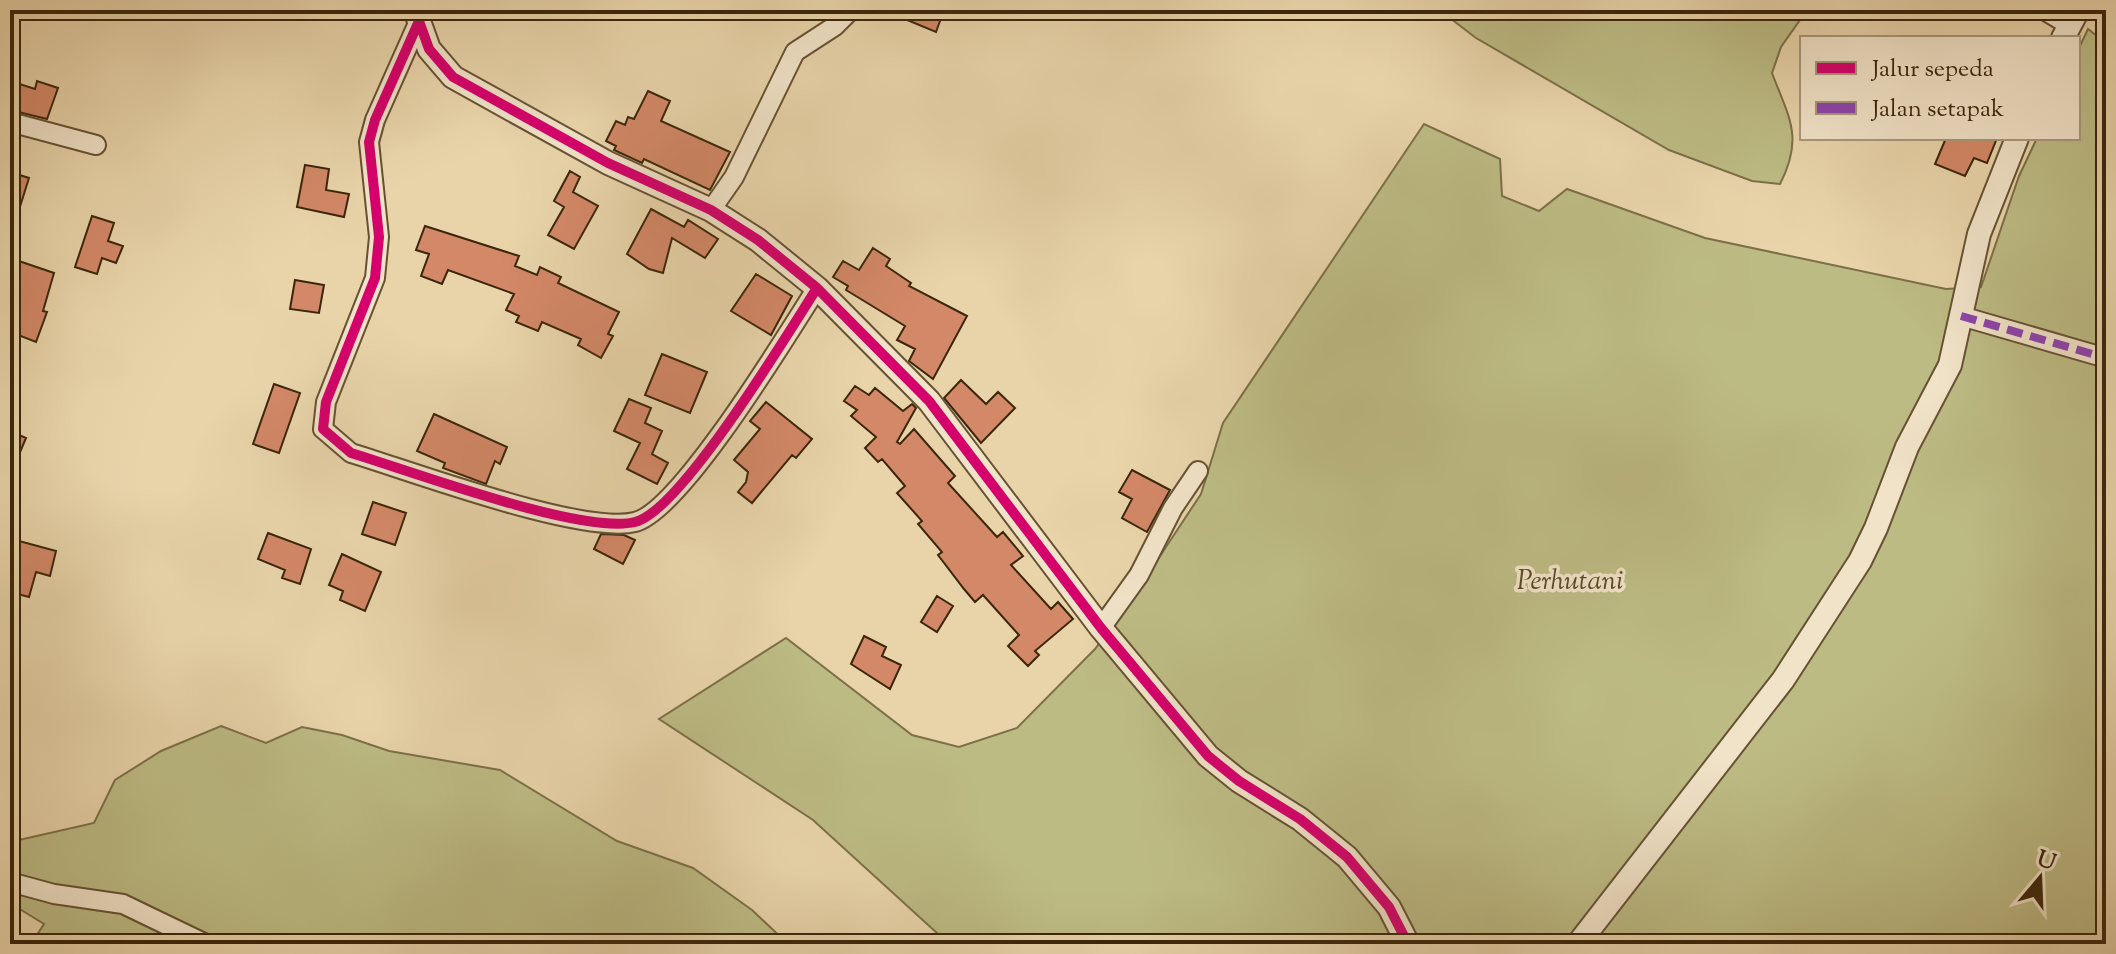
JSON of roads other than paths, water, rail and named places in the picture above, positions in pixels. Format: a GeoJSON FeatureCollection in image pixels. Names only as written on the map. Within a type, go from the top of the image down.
{"type":"FeatureCollection","features":[{"type":"Feature","properties":{"kind":"street"},"geometry":{"type":"LineString","coordinates":[[711,210],[734,177],[795,52],[835,26],[851,10]]}},
{"type":"Feature","properties":{"kind":"street"},"geometry":{"type":"LineString","coordinates":[[2044,10],[2070,24]]}},
{"type":"Feature","properties":{"kind":"street"},"geometry":{"type":"LineString","coordinates":[[417,16],[429,49],[453,77],[608,163],[711,210],[758,240],[817,288],[929,401],[1101,628],[1208,756],[1311,826],[1347,857],[1389,907],[1408,944]]}},
{"type":"Feature","properties":{"kind":"street"},"geometry":{"type":"LineString","coordinates":[[417,16],[369,142],[379,237],[375,278],[322,419],[324,432],[342,447],[351,453],[549,513],[621,524],[636,522],[654,512],[707,454],[817,288]]}},
{"type":"Feature","properties":{"kind":"street"},"geometry":{"type":"LineString","coordinates":[[10,122],[96,145]]}},
{"type":"Feature","properties":{"kind":"street"},"geometry":{"type":"LineString","coordinates":[[1578,944],[1783,680],[1849,580],[1876,528],[1914,431],[1950,365],[1979,234],[2013,140]]}},
{"type":"Feature","properties":{"kind":"street"},"geometry":{"type":"LineString","coordinates":[[1961,316],[2106,358]]}},
{"type":"Feature","properties":{"kind":"street"},"geometry":{"type":"LineString","coordinates":[[1101,628],[1139,575],[1173,508],[1198,471]]}},
{"type":"Feature","properties":{"kind":"street"},"geometry":{"type":"LineString","coordinates":[[10,882],[54,894],[123,904],[206,944]]}},
{"type":"Feature","properties":{"kind":"park label","name":"Perhutani"},"geometry":{"type":"Point","coordinates":[1570,579]}}]}
